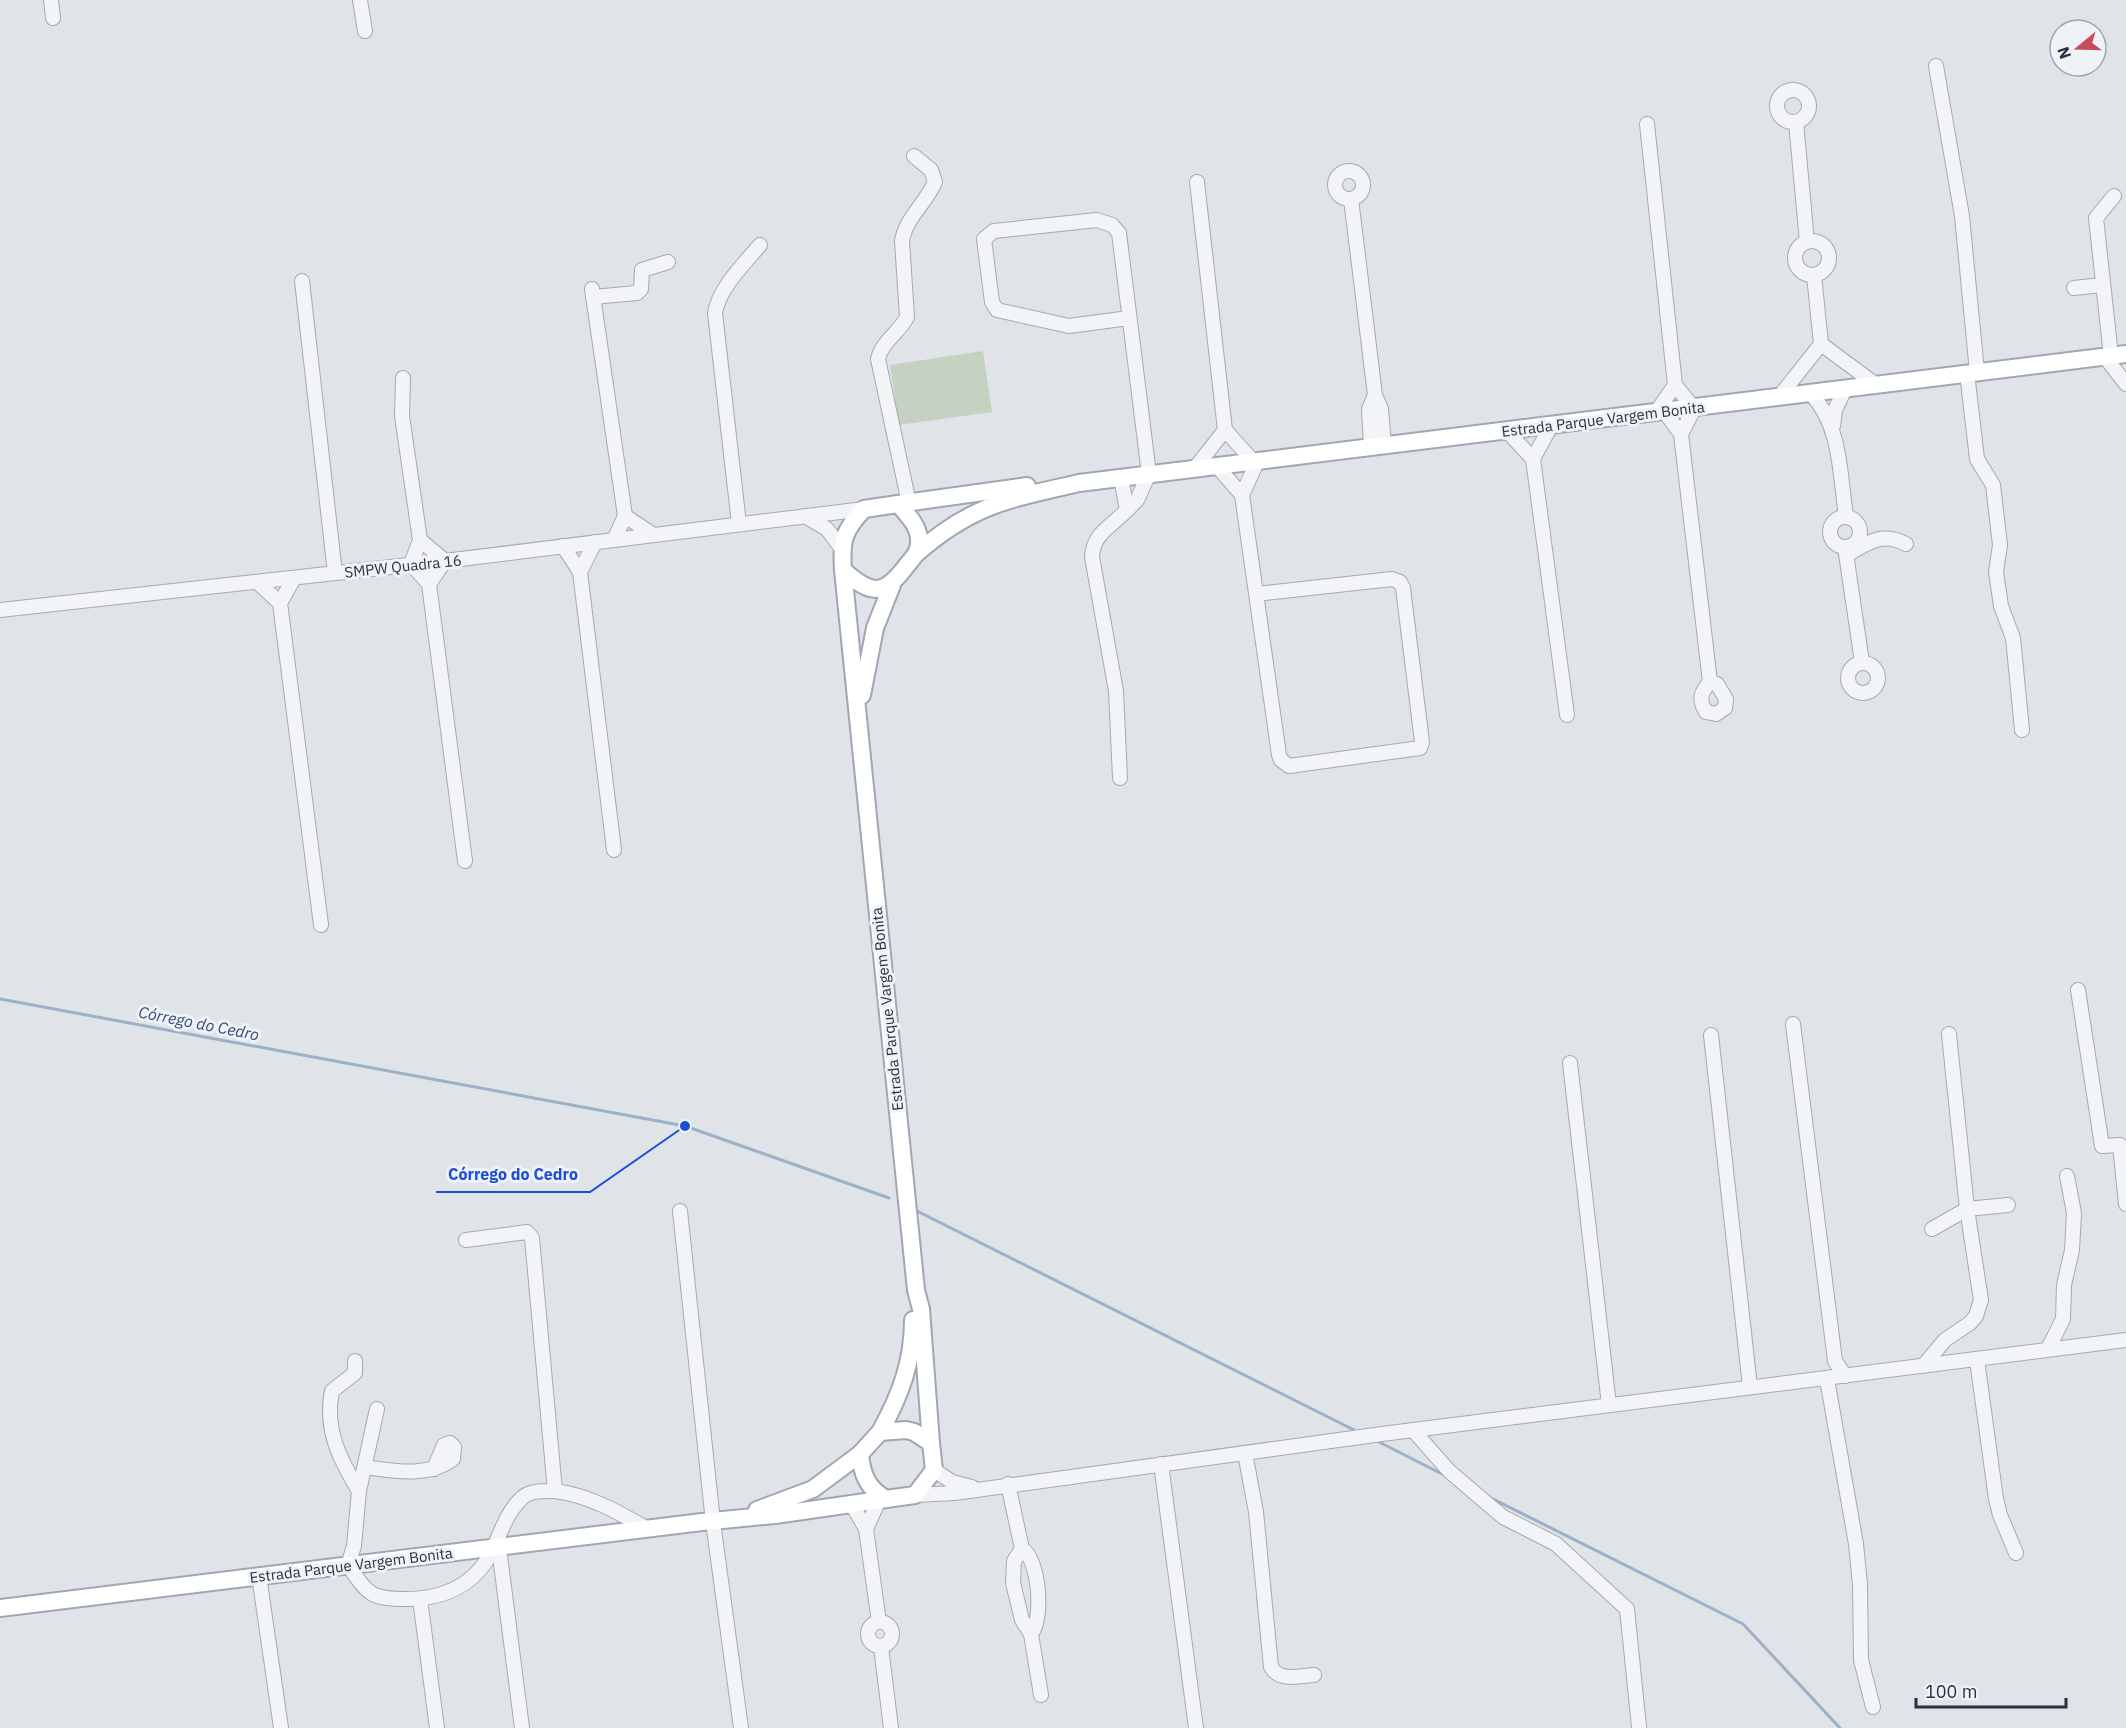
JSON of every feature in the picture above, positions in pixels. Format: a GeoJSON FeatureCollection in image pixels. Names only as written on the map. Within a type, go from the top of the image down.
{"type":"FeatureCollection","features":[{"type":"Feature","properties":{"kind":"main road","name":"Estrada Parque Vargem Bonita"},"geometry":{"type":"LineString","coordinates":[[904,504],[1022,486],[1121,478],[2114,355]]}},
{"type":"Feature","properties":{"kind":"main road","name":"Estrada Parque Vargem Bonita"},"geometry":{"type":"LineString","coordinates":[[917,553],[952,524],[993,504],[1079,483]]}},
{"type":"Feature","properties":{"kind":"main road"},"geometry":{"type":"LineString","coordinates":[[904,504],[919,541],[917,553],[892,585],[867,587],[857,583],[843,570],[842,549],[847,530],[864,509],[904,504]]}},
{"type":"Feature","properties":{"kind":"main road","name":"Estrada Parque Vargem Bonita"},"geometry":{"type":"LineString","coordinates":[[843,570],[916,1290],[921,1316],[931,1443]]}},
{"type":"Feature","properties":{"kind":"main road","name":"Estrada Parque Vargem Bonita"},"geometry":{"type":"LineString","coordinates":[[859,729],[864,681],[875,628],[892,585]]}},
{"type":"Feature","properties":{"kind":"main road","name":"Estrada Parque Vargem Bonita"},"geometry":{"type":"LineString","coordinates":[[880,1432],[902,1391],[907,1371],[916,1290]]}},
{"type":"Feature","properties":{"kind":"main road"},"geometry":{"type":"LineString","coordinates":[[906,1430],[914,1432],[931,1443],[934,1470],[915,1495],[882,1499],[864,1477],[860,1454],[880,1432],[906,1430]]}},
{"type":"Feature","properties":{"kind":"main road","name":"Estrada Parque Vargem Bonita"},"geometry":{"type":"LineString","coordinates":[[709,1520],[757,1510],[813,1489],[860,1454]]}},
{"type":"Feature","properties":{"kind":"main road","name":"Estrada Parque Vargem Bonita"},"geometry":{"type":"LineString","coordinates":[[0,1608],[882,1499]]}},
{"type":"Feature","properties":{"kind":"street"},"geometry":{"type":"LineString","coordinates":[[51,0],[53,18]]}},
{"type":"Feature","properties":{"kind":"street"},"geometry":{"type":"LineString","coordinates":[[360,0],[365,31]]}},
{"type":"Feature","properties":{"kind":"street"},"geometry":{"type":"LineString","coordinates":[[1936,66],[1962,216],[1977,459],[1992,485],[2000,545],[1996,572],[2001,606],[2013,638],[2022,730]]}},
{"type":"Feature","properties":{"kind":"street"},"geometry":{"type":"LineString","coordinates":[[1796,122],[1807,242]]}},
{"type":"Feature","properties":{"kind":"street"},"geometry":{"type":"LineString","coordinates":[[1647,124],[1675,385],[1694,407],[1681,434],[1710,682]]}},
{"type":"Feature","properties":{"kind":"street"},"geometry":{"type":"LineString","coordinates":[[904,504],[878,359],[886,342],[904,325],[907,317],[902,241],[904,229],[928,198],[935,182],[931,170],[914,156]]}},
{"type":"Feature","properties":{"kind":"street"},"geometry":{"type":"LineString","coordinates":[[1197,182],[1225,430],[1256,460],[1242,495],[1256,594],[1279,755],[1283,763],[1289,766],[1420,748],[1422,742],[1403,588],[1400,582],[1392,579],[1256,594]]}},
{"type":"Feature","properties":{"kind":"street"},"geometry":{"type":"LineString","coordinates":[[2114,196],[2096,218],[2102,285],[2114,355],[2126,384]]}},
{"type":"Feature","properties":{"kind":"street"},"geometry":{"type":"LineString","coordinates":[[1351,199],[1375,395],[1381,409],[1378,445]]}},
{"type":"Feature","properties":{"kind":"street"},"geometry":{"type":"LineString","coordinates":[[1120,778],[1116,692],[1092,557],[1093,544],[1098,536],[1127,510],[1143,490],[1149,474],[1119,233],[1108,223],[1096,220],[994,231],[984,239],[992,302],[997,310],[1069,326],[1129,318]]}},
{"type":"Feature","properties":{"kind":"street"},"geometry":{"type":"LineString","coordinates":[[1816,241],[1825,246],[1829,254],[1829,264],[1823,272],[1814,275],[1804,273],[1797,266],[1795,257],[1799,248],[1807,242],[1816,241]]}},
{"type":"Feature","properties":{"kind":"street"},"geometry":{"type":"LineString","coordinates":[[740,524],[715,313],[719,301],[737,273],[760,244]]}},
{"type":"Feature","properties":{"kind":"street"},"geometry":{"type":"LineString","coordinates":[[615,540],[625,516],[593,293],[638,293],[641,289],[642,270],[668,262]]}},
{"type":"Feature","properties":{"kind":"street"},"geometry":{"type":"LineString","coordinates":[[1779,397],[1821,344],[1814,275]]}},
{"type":"Feature","properties":{"kind":"street"},"geometry":{"type":"LineString","coordinates":[[302,281],[335,573]]}},
{"type":"Feature","properties":{"kind":"street"},"geometry":{"type":"LineString","coordinates":[[2074,288],[2102,285]]}},
{"type":"Feature","properties":{"kind":"street"},"geometry":{"type":"LineString","coordinates":[[1821,344],[1875,384]]}},
{"type":"Feature","properties":{"kind":"street"},"geometry":{"type":"LineString","coordinates":[[403,378],[402,416],[420,540],[411,564],[429,584],[465,861]]}},
{"type":"Feature","properties":{"kind":"street"},"geometry":{"type":"LineString","coordinates":[[1675,385],[1660,411],[1681,434]]}},
{"type":"Feature","properties":{"kind":"street"},"geometry":{"type":"LineString","coordinates":[[1833,432],[1835,410],[1845,389]]}},
{"type":"Feature","properties":{"kind":"street"},"geometry":{"type":"LineString","coordinates":[[1810,393],[1825,411],[1833,432],[1846,517],[1854,520],[1859,528],[1859,537],[1845,551]]}},
{"type":"Feature","properties":{"kind":"street"},"geometry":{"type":"LineString","coordinates":[[1533,459],[1552,424]]}},
{"type":"Feature","properties":{"kind":"street"},"geometry":{"type":"LineString","coordinates":[[1195,468],[1225,430]]}},
{"type":"Feature","properties":{"kind":"street"},"geometry":{"type":"LineString","coordinates":[[1506,430],[1533,459],[1567,715]]}},
{"type":"Feature","properties":{"kind":"street"},"geometry":{"type":"LineString","coordinates":[[1216,465],[1242,495]]}},
{"type":"Feature","properties":{"kind":"street"},"geometry":{"type":"LineString","coordinates":[[1121,478],[1127,510]]}},
{"type":"Feature","properties":{"kind":"street","name":"SMPW Quadra 16"},"geometry":{"type":"LineString","coordinates":[[0,610],[445,561],[864,509]]}},
{"type":"Feature","properties":{"kind":"street"},"geometry":{"type":"LineString","coordinates":[[625,516],[652,534]]}},
{"type":"Feature","properties":{"kind":"street"},"geometry":{"type":"LineString","coordinates":[[805,516],[827,529],[842,549]]}},
{"type":"Feature","properties":{"kind":"street"},"geometry":{"type":"LineString","coordinates":[[1845,551],[1883,537],[1896,538],[1906,543]]}},
{"type":"Feature","properties":{"kind":"street"},"geometry":{"type":"LineString","coordinates":[[420,540],[445,561],[429,584]]}},
{"type":"Feature","properties":{"kind":"street"},"geometry":{"type":"LineString","coordinates":[[580,572],[595,542]]}},
{"type":"Feature","properties":{"kind":"street"},"geometry":{"type":"LineString","coordinates":[[563,546],[580,572],[614,850]]}},
{"type":"Feature","properties":{"kind":"street"},"geometry":{"type":"LineString","coordinates":[[1845,551],[1862,662]]}},
{"type":"Feature","properties":{"kind":"street"},"geometry":{"type":"LineString","coordinates":[[294,578],[280,603],[321,925]]}},
{"type":"Feature","properties":{"kind":"street"},"geometry":{"type":"LineString","coordinates":[[257,582],[280,603]]}},
{"type":"Feature","properties":{"kind":"street"},"geometry":{"type":"LineString","coordinates":[[2078,990],[2102,1146],[2120,1144],[2126,1204]]}},
{"type":"Feature","properties":{"kind":"street"},"geometry":{"type":"LineString","coordinates":[[1793,1023],[1836,1361],[1845,1376]]}},
{"type":"Feature","properties":{"kind":"street"},"geometry":{"type":"LineString","coordinates":[[1923,1366],[1945,1340],[1970,1323],[1980,1308],[1949,1034]]}},
{"type":"Feature","properties":{"kind":"street"},"geometry":{"type":"LineString","coordinates":[[1711,1035],[1750,1387]]}},
{"type":"Feature","properties":{"kind":"street"},"geometry":{"type":"LineString","coordinates":[[1570,1064],[1609,1405]]}},
{"type":"Feature","properties":{"kind":"street"},"geometry":{"type":"LineString","coordinates":[[2048,1350],[2063,1319],[2064,1285],[2073,1250],[2074,1228],[2067,1176]]}},
{"type":"Feature","properties":{"kind":"street"},"geometry":{"type":"LineString","coordinates":[[1932,1229],[1967,1209],[2008,1205]]}},
{"type":"Feature","properties":{"kind":"street"},"geometry":{"type":"LineString","coordinates":[[680,1211],[709,1520],[741,1728]]}},
{"type":"Feature","properties":{"kind":"street"},"geometry":{"type":"LineString","coordinates":[[466,1240],[515,1232],[527,1232],[532,1238],[555,1491]]}},
{"type":"Feature","properties":{"kind":"street"},"geometry":{"type":"LineString","coordinates":[[2063,1319],[2076,1346]]}},
{"type":"Feature","properties":{"kind":"street"},"geometry":{"type":"LineString","coordinates":[[915,1495],[955,1493],[977,1488],[1413,1430],[2076,1346],[2125,1345]]}},
{"type":"Feature","properties":{"kind":"street"},"geometry":{"type":"LineString","coordinates":[[1977,1360],[1996,1499],[2000,1515],[2016,1553]]}},
{"type":"Feature","properties":{"kind":"street"},"geometry":{"type":"LineString","coordinates":[[355,1361],[356,1373],[332,1391],[328,1407],[335,1447],[359,1491]]}},
{"type":"Feature","properties":{"kind":"street"},"geometry":{"type":"LineString","coordinates":[[1836,1361],[1825,1379],[1856,1544],[1860,1585],[1861,1660],[1873,1707]]}},
{"type":"Feature","properties":{"kind":"street"},"geometry":{"type":"LineString","coordinates":[[377,1409],[359,1491],[354,1546],[348,1565],[367,1593],[382,1599],[420,1599],[444,1596],[462,1586],[496,1548]]}},
{"type":"Feature","properties":{"kind":"street"},"geometry":{"type":"LineString","coordinates":[[1413,1430],[1449,1471],[1503,1517],[1556,1544],[1627,1609],[1639,1727]]}},
{"type":"Feature","properties":{"kind":"street"},"geometry":{"type":"LineString","coordinates":[[1245,1453],[1256,1512],[1271,1667],[1278,1675],[1285,1677],[1314,1675]]}},
{"type":"Feature","properties":{"kind":"street"},"geometry":{"type":"LineString","coordinates":[[1161,1464],[1196,1728]]}},
{"type":"Feature","properties":{"kind":"street"},"geometry":{"type":"LineString","coordinates":[[365,1467],[392,1472],[434,1469]]}},
{"type":"Feature","properties":{"kind":"street"},"geometry":{"type":"LineString","coordinates":[[934,1470],[952,1482],[977,1488]]}},
{"type":"Feature","properties":{"kind":"street"},"geometry":{"type":"LineString","coordinates":[[1008,1484],[1022,1549],[1031,1557],[1038,1599],[1039,1622],[1031,1634]]}},
{"type":"Feature","properties":{"kind":"street"},"geometry":{"type":"LineString","coordinates":[[522,1728],[496,1548],[500,1533],[521,1498],[536,1491],[572,1493],[646,1528]]}},
{"type":"Feature","properties":{"kind":"street"},"geometry":{"type":"LineString","coordinates":[[866,1529],[882,1499]]}},
{"type":"Feature","properties":{"kind":"street"},"geometry":{"type":"LineString","coordinates":[[851,1503],[866,1529],[879,1622],[869,1628],[868,1635],[874,1645],[881,1647],[891,1728]]}},
{"type":"Feature","properties":{"kind":"street"},"geometry":{"type":"LineString","coordinates":[[1022,1549],[1014,1561],[1013,1583],[1022,1620],[1031,1634],[1041,1695]]}},
{"type":"Feature","properties":{"kind":"street"},"geometry":{"type":"LineString","coordinates":[[259,1576],[281,1728]]}},
{"type":"Feature","properties":{"kind":"street"},"geometry":{"type":"LineString","coordinates":[[420,1599],[437,1728]]}},
{"type":"Feature","properties":{"kind":"green space"},"geometry":{"type":"Polygon","coordinates":[[[983,351],[992,412],[899,425],[890,365],[983,351]]]}},
{"type":"Feature","properties":{"kind":"waterway","name":"Córrego do Cedro"},"geometry":{"type":"LineString","coordinates":[[0,999],[685,1126],[889,1198]]}},
{"type":"Feature","properties":{"kind":"waterway"},"geometry":{"type":"LineString","coordinates":[[917,1211],[1354,1430]]}},
{"type":"Feature","properties":{"kind":"waterway"},"geometry":{"type":"LineString","coordinates":[[1379,1442],[1444,1475]]}},
{"type":"Feature","properties":{"kind":"waterway"},"geometry":{"type":"LineString","coordinates":[[1491,1498],[1743,1624],[1840,1728]]}},
{"type":"Feature","properties":{"kind":"place","name":"Córrego do Cedro"},"geometry":{"type":"Point","coordinates":[685,1126]}}]}
